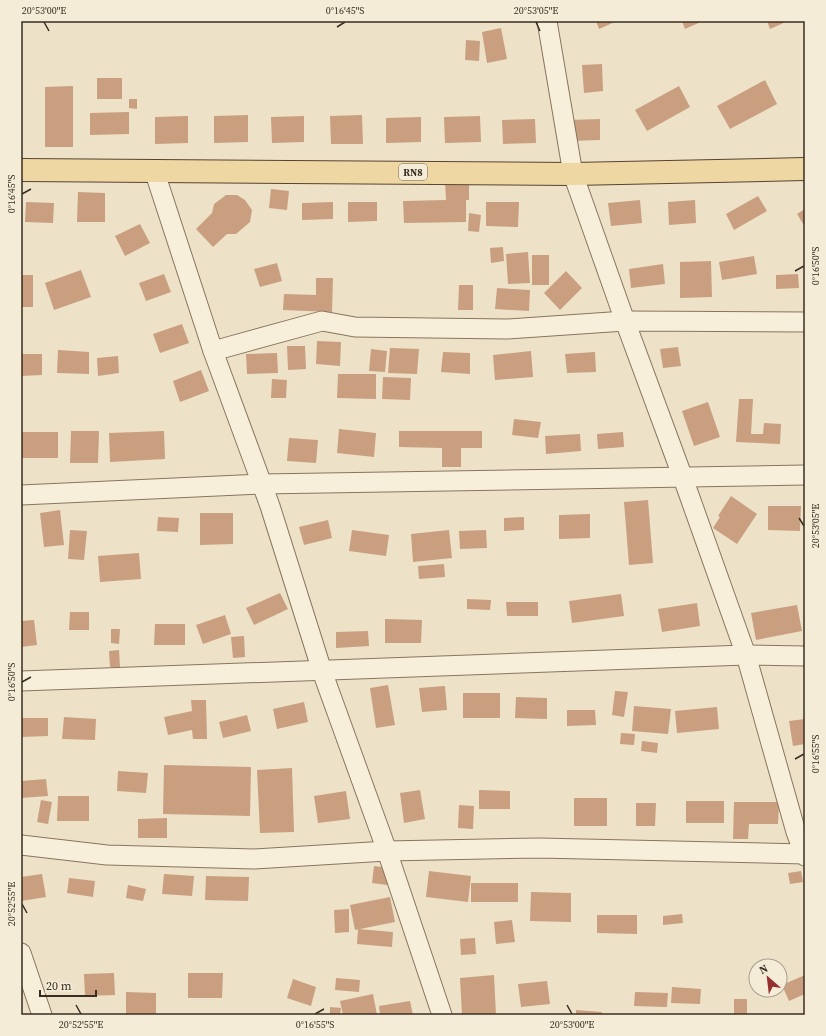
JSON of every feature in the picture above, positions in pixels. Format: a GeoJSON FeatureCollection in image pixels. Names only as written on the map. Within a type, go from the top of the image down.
{"type":"FeatureCollection","features":[{"type":"Feature","properties":{"kind":"main road","name":"RN8"},"geometry":{"type":"LineString","coordinates":[[21,170],[574,174],[805,169]]}},
{"type":"Feature","properties":{"kind":"street"},"geometry":{"type":"LineString","coordinates":[[21,845],[106,855],[254,859],[387,851],[539,848],[805,854],[796,832],[746,656],[683,478],[625,321],[574,174],[547,21]]}},
{"type":"Feature","properties":{"kind":"street"},"geometry":{"type":"LineString","coordinates":[[154,170],[213,351],[270,506],[322,671],[387,851],[442,1015]]}},
{"type":"Feature","properties":{"kind":"street"},"geometry":{"type":"LineString","coordinates":[[213,351],[322,321],[355,327],[507,328],[625,321],[805,322]]}},
{"type":"Feature","properties":{"kind":"street"},"geometry":{"type":"LineString","coordinates":[[21,495],[262,484],[805,475]]}},
{"type":"Feature","properties":{"kind":"street"},"geometry":{"type":"LineString","coordinates":[[21,681],[746,656],[805,656]]}},
{"type":"Feature","properties":{"kind":"street"},"geometry":{"type":"LineString","coordinates":[[21,954],[42,1015]]}},
{"type":"Feature","properties":{"kind":"building"},"geometry":{"type":"Polygon","coordinates":[[[596,21],[617,21],[599,29],[596,21]]]}},
{"type":"Feature","properties":{"kind":"building"},"geometry":{"type":"Polygon","coordinates":[[[682,21],[703,21],[685,29],[682,21]]]}},
{"type":"Feature","properties":{"kind":"building"},"geometry":{"type":"Polygon","coordinates":[[[767,21],[788,21],[770,29],[767,21]]]}},
{"type":"Feature","properties":{"kind":"building"},"geometry":{"type":"Polygon","coordinates":[[[501,28],[507,59],[487,63],[482,32],[501,28]]]}},
{"type":"Feature","properties":{"kind":"building"},"geometry":{"type":"Polygon","coordinates":[[[466,40],[480,41],[479,61],[465,60],[466,40]]]}},
{"type":"Feature","properties":{"kind":"building"},"geometry":{"type":"Polygon","coordinates":[[[602,64],[603,91],[584,93],[582,65],[602,64]]]}},
{"type":"Feature","properties":{"kind":"building"},"geometry":{"type":"Polygon","coordinates":[[[97,78],[122,78],[122,99],[97,99],[97,78]]]}},
{"type":"Feature","properties":{"kind":"building"},"geometry":{"type":"Polygon","coordinates":[[[765,80],[777,104],[730,129],[717,106],[765,80]]]}},
{"type":"Feature","properties":{"kind":"building"},"geometry":{"type":"Polygon","coordinates":[[[73,86],[73,147],[45,147],[45,87],[73,86]]]}},
{"type":"Feature","properties":{"kind":"building"},"geometry":{"type":"Polygon","coordinates":[[[679,86],[690,107],[647,131],[635,110],[679,86]]]}},
{"type":"Feature","properties":{"kind":"building"},"geometry":{"type":"Polygon","coordinates":[[[129,99],[137,99],[137,109],[129,108],[129,99]]]}},
{"type":"Feature","properties":{"kind":"building"},"geometry":{"type":"Polygon","coordinates":[[[129,112],[129,134],[90,135],[90,113],[129,112]]]}},
{"type":"Feature","properties":{"kind":"building"},"geometry":{"type":"Polygon","coordinates":[[[248,115],[248,142],[214,143],[214,116],[248,115]]]}},
{"type":"Feature","properties":{"kind":"building"},"geometry":{"type":"Polygon","coordinates":[[[362,115],[363,144],[331,144],[330,116],[362,115]]]}},
{"type":"Feature","properties":{"kind":"building"},"geometry":{"type":"Polygon","coordinates":[[[188,116],[188,143],[155,144],[155,117],[188,116]]]}},
{"type":"Feature","properties":{"kind":"building"},"geometry":{"type":"Polygon","coordinates":[[[304,116],[304,142],[272,143],[271,117],[304,116]]]}},
{"type":"Feature","properties":{"kind":"building"},"geometry":{"type":"Polygon","coordinates":[[[480,116],[481,142],[445,143],[444,117],[480,116]]]}},
{"type":"Feature","properties":{"kind":"building"},"geometry":{"type":"Polygon","coordinates":[[[421,117],[421,142],[386,143],[386,118],[421,117]]]}},
{"type":"Feature","properties":{"kind":"building"},"geometry":{"type":"Polygon","coordinates":[[[535,119],[536,143],[503,144],[502,120],[535,119]]]}},
{"type":"Feature","properties":{"kind":"building"},"geometry":{"type":"Polygon","coordinates":[[[600,119],[600,140],[569,141],[568,120],[600,119]]]}},
{"type":"Feature","properties":{"kind":"building"},"geometry":{"type":"Polygon","coordinates":[[[445,182],[469,182],[469,200],[466,200],[466,222],[404,223],[403,201],[446,200],[445,182]]]}},
{"type":"Feature","properties":{"kind":"building"},"geometry":{"type":"Polygon","coordinates":[[[271,189],[289,191],[287,210],[269,208],[271,189]]]}},
{"type":"Feature","properties":{"kind":"building"},"geometry":{"type":"Polygon","coordinates":[[[78,192],[105,193],[105,222],[77,222],[78,192]]]}},
{"type":"Feature","properties":{"kind":"building"},"geometry":{"type":"Polygon","coordinates":[[[226,195],[237,195],[245,200],[252,210],[250,222],[236,234],[227,234],[213,247],[196,229],[212,213],[214,204],[226,195]]]}},
{"type":"Feature","properties":{"kind":"building"},"geometry":{"type":"Polygon","coordinates":[[[758,196],[767,211],[734,230],[726,214],[758,196]]]}},
{"type":"Feature","properties":{"kind":"building"},"geometry":{"type":"Polygon","coordinates":[[[640,200],[642,223],[611,226],[608,203],[640,200]]]}},
{"type":"Feature","properties":{"kind":"building"},"geometry":{"type":"Polygon","coordinates":[[[695,200],[696,223],[669,225],[668,202],[695,200]]]}},
{"type":"Feature","properties":{"kind":"building"},"geometry":{"type":"Polygon","coordinates":[[[26,202],[54,203],[53,223],[25,222],[26,202]]]}},
{"type":"Feature","properties":{"kind":"building"},"geometry":{"type":"Polygon","coordinates":[[[333,202],[333,219],[302,220],[302,203],[333,202]]]}},
{"type":"Feature","properties":{"kind":"building"},"geometry":{"type":"Polygon","coordinates":[[[348,202],[377,202],[377,221],[348,222],[348,202]]]}},
{"type":"Feature","properties":{"kind":"building"},"geometry":{"type":"Polygon","coordinates":[[[486,202],[519,202],[518,227],[486,226],[486,202]]]}},
{"type":"Feature","properties":{"kind":"building"},"geometry":{"type":"Polygon","coordinates":[[[805,209],[805,227],[797,214],[805,209]]]}},
{"type":"Feature","properties":{"kind":"building"},"geometry":{"type":"Polygon","coordinates":[[[469,213],[481,215],[479,232],[468,231],[469,213]]]}},
{"type":"Feature","properties":{"kind":"building"},"geometry":{"type":"Polygon","coordinates":[[[140,224],[150,243],[125,256],[115,236],[140,224]]]}},
{"type":"Feature","properties":{"kind":"building"},"geometry":{"type":"Polygon","coordinates":[[[503,247],[504,261],[491,263],[490,248],[503,247]]]}},
{"type":"Feature","properties":{"kind":"building"},"geometry":{"type":"Polygon","coordinates":[[[528,252],[530,283],[508,284],[506,254],[528,252]]]}},
{"type":"Feature","properties":{"kind":"building"},"geometry":{"type":"Polygon","coordinates":[[[532,255],[549,255],[549,285],[532,285],[532,255]]]}},
{"type":"Feature","properties":{"kind":"building"},"geometry":{"type":"Polygon","coordinates":[[[754,256],[757,274],[722,280],[719,262],[754,256]]]}},
{"type":"Feature","properties":{"kind":"building"},"geometry":{"type":"Polygon","coordinates":[[[711,261],[712,297],[680,298],[680,262],[711,261]]]}},
{"type":"Feature","properties":{"kind":"building"},"geometry":{"type":"Polygon","coordinates":[[[277,263],[282,281],[260,287],[254,269],[277,263]]]}},
{"type":"Feature","properties":{"kind":"building"},"geometry":{"type":"Polygon","coordinates":[[[663,264],[665,284],[631,288],[629,269],[663,264]]]}},
{"type":"Feature","properties":{"kind":"building"},"geometry":{"type":"Polygon","coordinates":[[[81,270],[91,297],[54,310],[45,283],[81,270]]]}},
{"type":"Feature","properties":{"kind":"building"},"geometry":{"type":"Polygon","coordinates":[[[566,271],[582,288],[560,310],[544,293],[566,271]]]}},
{"type":"Feature","properties":{"kind":"building"},"geometry":{"type":"Polygon","coordinates":[[[164,274],[171,292],[146,301],[139,283],[164,274]]]}},
{"type":"Feature","properties":{"kind":"building"},"geometry":{"type":"Polygon","coordinates":[[[798,274],[799,288],[776,289],[776,275],[798,274]]]}},
{"type":"Feature","properties":{"kind":"building"},"geometry":{"type":"Polygon","coordinates":[[[21,275],[33,275],[33,307],[21,307],[21,275]]]}},
{"type":"Feature","properties":{"kind":"building"},"geometry":{"type":"Polygon","coordinates":[[[316,278],[333,278],[332,312],[283,310],[284,294],[316,295],[316,278]]]}},
{"type":"Feature","properties":{"kind":"building"},"geometry":{"type":"Polygon","coordinates":[[[459,285],[473,285],[473,310],[458,310],[459,285]]]}},
{"type":"Feature","properties":{"kind":"building"},"geometry":{"type":"Polygon","coordinates":[[[497,288],[530,290],[529,311],[495,309],[497,288]]]}},
{"type":"Feature","properties":{"kind":"building"},"geometry":{"type":"Polygon","coordinates":[[[182,324],[189,343],[160,353],[153,334],[182,324]]]}},
{"type":"Feature","properties":{"kind":"building"},"geometry":{"type":"Polygon","coordinates":[[[317,341],[341,342],[340,366],[316,364],[317,341]]]}},
{"type":"Feature","properties":{"kind":"building"},"geometry":{"type":"Polygon","coordinates":[[[287,346],[305,346],[306,369],[288,370],[287,346]]]}},
{"type":"Feature","properties":{"kind":"building"},"geometry":{"type":"Polygon","coordinates":[[[678,347],[681,366],[663,368],[660,349],[678,347]]]}},
{"type":"Feature","properties":{"kind":"building"},"geometry":{"type":"Polygon","coordinates":[[[390,348],[419,349],[417,374],[388,373],[390,348]]]}},
{"type":"Feature","properties":{"kind":"building"},"geometry":{"type":"Polygon","coordinates":[[[371,349],[387,351],[385,372],[369,371],[371,349]]]}},
{"type":"Feature","properties":{"kind":"building"},"geometry":{"type":"Polygon","coordinates":[[[58,350],[89,352],[89,374],[57,373],[58,350]]]}},
{"type":"Feature","properties":{"kind":"building"},"geometry":{"type":"Polygon","coordinates":[[[531,351],[533,377],[495,380],[493,355],[531,351]]]}},
{"type":"Feature","properties":{"kind":"building"},"geometry":{"type":"Polygon","coordinates":[[[443,352],[470,353],[470,374],[441,372],[443,352]]]}},
{"type":"Feature","properties":{"kind":"building"},"geometry":{"type":"Polygon","coordinates":[[[595,352],[596,372],[567,373],[565,354],[595,352]]]}},
{"type":"Feature","properties":{"kind":"building"},"geometry":{"type":"Polygon","coordinates":[[[277,353],[278,373],[247,374],[246,354],[277,353]]]}},
{"type":"Feature","properties":{"kind":"building"},"geometry":{"type":"Polygon","coordinates":[[[21,354],[42,354],[42,375],[21,376],[21,354]]]}},
{"type":"Feature","properties":{"kind":"building"},"geometry":{"type":"Polygon","coordinates":[[[118,356],[119,373],[98,376],[97,358],[118,356]]]}},
{"type":"Feature","properties":{"kind":"building"},"geometry":{"type":"Polygon","coordinates":[[[201,370],[209,391],[180,402],[173,381],[201,370]]]}},
{"type":"Feature","properties":{"kind":"building"},"geometry":{"type":"Polygon","coordinates":[[[338,374],[376,374],[376,399],[337,398],[338,374]]]}},
{"type":"Feature","properties":{"kind":"building"},"geometry":{"type":"Polygon","coordinates":[[[383,377],[411,378],[410,400],[382,399],[383,377]]]}},
{"type":"Feature","properties":{"kind":"building"},"geometry":{"type":"Polygon","coordinates":[[[272,379],[287,380],[286,398],[271,398],[272,379]]]}},
{"type":"Feature","properties":{"kind":"building"},"geometry":{"type":"Polygon","coordinates":[[[739,399],[753,399],[751,434],[763,434],[764,423],[781,424],[780,444],[736,442],[739,399]]]}},
{"type":"Feature","properties":{"kind":"building"},"geometry":{"type":"Polygon","coordinates":[[[708,402],[720,437],[694,446],[682,411],[708,402]]]}},
{"type":"Feature","properties":{"kind":"building"},"geometry":{"type":"Polygon","coordinates":[[[514,419],[541,422],[538,438],[512,435],[514,419]]]}},
{"type":"Feature","properties":{"kind":"building"},"geometry":{"type":"Polygon","coordinates":[[[339,429],[376,433],[374,457],[337,453],[339,429]]]}},
{"type":"Feature","properties":{"kind":"building"},"geometry":{"type":"Polygon","coordinates":[[[71,431],[99,431],[98,463],[70,463],[71,431]]]}},
{"type":"Feature","properties":{"kind":"building"},"geometry":{"type":"Polygon","coordinates":[[[164,431],[165,459],[110,462],[109,433],[164,431]]]}},
{"type":"Feature","properties":{"kind":"building"},"geometry":{"type":"Polygon","coordinates":[[[399,431],[482,431],[482,448],[461,448],[461,467],[442,467],[442,448],[399,447],[399,431]]]}},
{"type":"Feature","properties":{"kind":"building"},"geometry":{"type":"Polygon","coordinates":[[[22,432],[58,432],[58,458],[21,458],[22,432]]]}},
{"type":"Feature","properties":{"kind":"building"},"geometry":{"type":"Polygon","coordinates":[[[623,432],[624,447],[598,449],[597,434],[623,432]]]}},
{"type":"Feature","properties":{"kind":"building"},"geometry":{"type":"Polygon","coordinates":[[[580,434],[581,451],[546,454],[545,436],[580,434]]]}},
{"type":"Feature","properties":{"kind":"building"},"geometry":{"type":"Polygon","coordinates":[[[289,438],[318,440],[316,463],[287,461],[289,438]]]}},
{"type":"Feature","properties":{"kind":"building"},"geometry":{"type":"Polygon","coordinates":[[[731,496],[757,514],[737,544],[713,528],[720,517],[718,516],[731,496]]]}},
{"type":"Feature","properties":{"kind":"building"},"geometry":{"type":"Polygon","coordinates":[[[648,500],[653,563],[629,565],[624,502],[648,500]]]}},
{"type":"Feature","properties":{"kind":"building"},"geometry":{"type":"Polygon","coordinates":[[[768,506],[801,506],[800,531],[768,530],[768,506]]]}},
{"type":"Feature","properties":{"kind":"building"},"geometry":{"type":"Polygon","coordinates":[[[60,510],[64,545],[44,547],[40,513],[60,510]]]}},
{"type":"Feature","properties":{"kind":"building"},"geometry":{"type":"Polygon","coordinates":[[[200,513],[233,513],[233,544],[200,545],[200,513]]]}},
{"type":"Feature","properties":{"kind":"building"},"geometry":{"type":"Polygon","coordinates":[[[590,514],[590,538],[559,539],[559,515],[590,514]]]}},
{"type":"Feature","properties":{"kind":"building"},"geometry":{"type":"Polygon","coordinates":[[[158,517],[179,518],[178,532],[157,531],[158,517]]]}},
{"type":"Feature","properties":{"kind":"building"},"geometry":{"type":"Polygon","coordinates":[[[524,517],[524,530],[504,531],[504,518],[524,517]]]}},
{"type":"Feature","properties":{"kind":"building"},"geometry":{"type":"Polygon","coordinates":[[[328,520],[332,538],[304,545],[299,527],[328,520]]]}},
{"type":"Feature","properties":{"kind":"building"},"geometry":{"type":"Polygon","coordinates":[[[70,530],[87,531],[84,560],[68,559],[70,530]]]}},
{"type":"Feature","properties":{"kind":"building"},"geometry":{"type":"Polygon","coordinates":[[[352,530],[389,535],[386,556],[349,551],[352,530]]]}},
{"type":"Feature","properties":{"kind":"building"},"geometry":{"type":"Polygon","coordinates":[[[449,530],[452,558],[413,562],[411,534],[449,530]]]}},
{"type":"Feature","properties":{"kind":"building"},"geometry":{"type":"Polygon","coordinates":[[[486,530],[487,548],[460,549],[459,531],[486,530]]]}},
{"type":"Feature","properties":{"kind":"building"},"geometry":{"type":"Polygon","coordinates":[[[139,553],[141,579],[100,582],[98,556],[139,553]]]}},
{"type":"Feature","properties":{"kind":"building"},"geometry":{"type":"Polygon","coordinates":[[[444,564],[445,577],[419,579],[418,566],[444,564]]]}},
{"type":"Feature","properties":{"kind":"building"},"geometry":{"type":"Polygon","coordinates":[[[280,593],[288,609],[254,625],[246,608],[280,593]]]}},
{"type":"Feature","properties":{"kind":"building"},"geometry":{"type":"Polygon","coordinates":[[[621,594],[624,616],[572,623],[569,601],[621,594]]]}},
{"type":"Feature","properties":{"kind":"building"},"geometry":{"type":"Polygon","coordinates":[[[467,599],[491,600],[490,610],[467,609],[467,599]]]}},
{"type":"Feature","properties":{"kind":"building"},"geometry":{"type":"Polygon","coordinates":[[[506,602],[538,602],[538,616],[507,616],[506,602]]]}},
{"type":"Feature","properties":{"kind":"building"},"geometry":{"type":"Polygon","coordinates":[[[697,603],[700,626],[662,632],[658,609],[697,603]]]}},
{"type":"Feature","properties":{"kind":"building"},"geometry":{"type":"Polygon","coordinates":[[[797,605],[802,631],[756,640],[751,613],[797,605]]]}},
{"type":"Feature","properties":{"kind":"building"},"geometry":{"type":"Polygon","coordinates":[[[70,612],[89,612],[89,630],[69,630],[70,612]]]}},
{"type":"Feature","properties":{"kind":"building"},"geometry":{"type":"Polygon","coordinates":[[[225,615],[231,634],[203,644],[196,625],[225,615]]]}},
{"type":"Feature","properties":{"kind":"building"},"geometry":{"type":"Polygon","coordinates":[[[385,619],[422,620],[421,643],[385,643],[385,619]]]}},
{"type":"Feature","properties":{"kind":"building"},"geometry":{"type":"Polygon","coordinates":[[[34,620],[37,645],[21,647],[21,621],[34,620]]]}},
{"type":"Feature","properties":{"kind":"building"},"geometry":{"type":"Polygon","coordinates":[[[155,624],[185,624],[185,645],[154,645],[155,624]]]}},
{"type":"Feature","properties":{"kind":"building"},"geometry":{"type":"Polygon","coordinates":[[[111,629],[120,629],[119,644],[111,643],[111,629]]]}},
{"type":"Feature","properties":{"kind":"building"},"geometry":{"type":"Polygon","coordinates":[[[368,631],[369,646],[336,648],[336,632],[368,631]]]}},
{"type":"Feature","properties":{"kind":"building"},"geometry":{"type":"Polygon","coordinates":[[[244,636],[245,657],[233,658],[231,637],[244,636]]]}},
{"type":"Feature","properties":{"kind":"building"},"geometry":{"type":"Polygon","coordinates":[[[119,650],[120,667],[110,667],[109,651],[119,650]]]}},
{"type":"Feature","properties":{"kind":"building"},"geometry":{"type":"Polygon","coordinates":[[[388,685],[395,725],[376,728],[370,688],[388,685]]]}},
{"type":"Feature","properties":{"kind":"building"},"geometry":{"type":"Polygon","coordinates":[[[445,686],[447,710],[422,712],[419,688],[445,686]]]}},
{"type":"Feature","properties":{"kind":"building"},"geometry":{"type":"Polygon","coordinates":[[[615,691],[628,692],[624,717],[612,715],[615,691]]]}},
{"type":"Feature","properties":{"kind":"building"},"geometry":{"type":"Polygon","coordinates":[[[463,693],[500,693],[500,718],[463,718],[463,693]]]}},
{"type":"Feature","properties":{"kind":"building"},"geometry":{"type":"Polygon","coordinates":[[[516,697],[547,698],[547,719],[515,718],[516,697]]]}},
{"type":"Feature","properties":{"kind":"building"},"geometry":{"type":"Polygon","coordinates":[[[191,700],[206,700],[207,739],[193,739],[192,730],[168,735],[164,717],[192,711],[191,700]]]}},
{"type":"Feature","properties":{"kind":"building"},"geometry":{"type":"Polygon","coordinates":[[[304,702],[308,722],[277,729],[273,709],[304,702]]]}},
{"type":"Feature","properties":{"kind":"building"},"geometry":{"type":"Polygon","coordinates":[[[634,706],[671,709],[668,734],[632,731],[634,706]]]}},
{"type":"Feature","properties":{"kind":"building"},"geometry":{"type":"Polygon","coordinates":[[[717,707],[719,729],[677,733],[675,711],[717,707]]]}},
{"type":"Feature","properties":{"kind":"building"},"geometry":{"type":"Polygon","coordinates":[[[567,710],[595,710],[596,725],[567,726],[567,710]]]}},
{"type":"Feature","properties":{"kind":"building"},"geometry":{"type":"Polygon","coordinates":[[[247,715],[251,731],[223,738],[219,722],[247,715]]]}},
{"type":"Feature","properties":{"kind":"building"},"geometry":{"type":"Polygon","coordinates":[[[64,717],[96,719],[95,740],[62,739],[64,717]]]}},
{"type":"Feature","properties":{"kind":"building"},"geometry":{"type":"Polygon","coordinates":[[[21,718],[48,718],[48,736],[21,737],[21,718]]]}},
{"type":"Feature","properties":{"kind":"building"},"geometry":{"type":"Polygon","coordinates":[[[805,719],[805,744],[793,746],[789,721],[805,719]]]}},
{"type":"Feature","properties":{"kind":"building"},"geometry":{"type":"Polygon","coordinates":[[[621,733],[635,734],[634,745],[620,744],[621,733]]]}},
{"type":"Feature","properties":{"kind":"building"},"geometry":{"type":"Polygon","coordinates":[[[642,741],[658,743],[657,753],[641,751],[642,741]]]}},
{"type":"Feature","properties":{"kind":"building"},"geometry":{"type":"Polygon","coordinates":[[[164,765],[251,767],[250,816],[163,814],[164,765]]]}},
{"type":"Feature","properties":{"kind":"building"},"geometry":{"type":"Polygon","coordinates":[[[292,768],[294,832],[260,833],[257,770],[292,768]]]}},
{"type":"Feature","properties":{"kind":"building"},"geometry":{"type":"Polygon","coordinates":[[[118,771],[148,773],[146,793],[117,791],[118,771]]]}},
{"type":"Feature","properties":{"kind":"building"},"geometry":{"type":"Polygon","coordinates":[[[46,779],[48,796],[21,798],[21,781],[46,779]]]}},
{"type":"Feature","properties":{"kind":"building"},"geometry":{"type":"Polygon","coordinates":[[[420,790],[425,819],[404,823],[400,793],[420,790]]]}},
{"type":"Feature","properties":{"kind":"building"},"geometry":{"type":"Polygon","coordinates":[[[479,790],[510,791],[510,809],[479,809],[479,790]]]}},
{"type":"Feature","properties":{"kind":"building"},"geometry":{"type":"Polygon","coordinates":[[[346,791],[350,819],[318,823],[314,796],[346,791]]]}},
{"type":"Feature","properties":{"kind":"building"},"geometry":{"type":"Polygon","coordinates":[[[58,796],[89,796],[89,821],[57,821],[58,796]]]}},
{"type":"Feature","properties":{"kind":"building"},"geometry":{"type":"Polygon","coordinates":[[[574,798],[607,798],[607,826],[574,826],[574,798]]]}},
{"type":"Feature","properties":{"kind":"building"},"geometry":{"type":"Polygon","coordinates":[[[41,800],[52,802],[48,824],[37,822],[41,800]]]}},
{"type":"Feature","properties":{"kind":"building"},"geometry":{"type":"Polygon","coordinates":[[[686,801],[724,801],[724,823],[686,823],[686,801]]]}},
{"type":"Feature","properties":{"kind":"building"},"geometry":{"type":"Polygon","coordinates":[[[734,802],[779,802],[778,824],[749,824],[748,839],[733,839],[734,802]]]}},
{"type":"Feature","properties":{"kind":"building"},"geometry":{"type":"Polygon","coordinates":[[[636,803],[656,803],[655,826],[636,826],[636,803]]]}},
{"type":"Feature","properties":{"kind":"building"},"geometry":{"type":"Polygon","coordinates":[[[459,805],[474,806],[473,829],[458,828],[459,805]]]}},
{"type":"Feature","properties":{"kind":"building"},"geometry":{"type":"Polygon","coordinates":[[[167,818],[167,838],[138,838],[138,819],[167,818]]]}},
{"type":"Feature","properties":{"kind":"building"},"geometry":{"type":"Polygon","coordinates":[[[374,866],[389,868],[387,885],[372,883],[374,866]]]}},
{"type":"Feature","properties":{"kind":"building"},"geometry":{"type":"Polygon","coordinates":[[[429,871],[471,876],[468,902],[426,897],[429,871]]]}},
{"type":"Feature","properties":{"kind":"building"},"geometry":{"type":"Polygon","coordinates":[[[801,871],[803,882],[790,884],[788,873],[801,871]]]}},
{"type":"Feature","properties":{"kind":"building"},"geometry":{"type":"Polygon","coordinates":[[[42,874],[46,897],[21,901],[21,877],[42,874]]]}},
{"type":"Feature","properties":{"kind":"building"},"geometry":{"type":"Polygon","coordinates":[[[164,874],[194,876],[192,896],[162,894],[164,874]]]}},
{"type":"Feature","properties":{"kind":"building"},"geometry":{"type":"Polygon","coordinates":[[[206,876],[249,877],[248,901],[205,900],[206,876]]]}},
{"type":"Feature","properties":{"kind":"building"},"geometry":{"type":"Polygon","coordinates":[[[69,878],[95,881],[93,897],[67,893],[69,878]]]}},
{"type":"Feature","properties":{"kind":"building"},"geometry":{"type":"Polygon","coordinates":[[[471,883],[518,883],[518,902],[471,902],[471,883]]]}},
{"type":"Feature","properties":{"kind":"building"},"geometry":{"type":"Polygon","coordinates":[[[128,885],[146,889],[143,901],[126,898],[128,885]]]}},
{"type":"Feature","properties":{"kind":"building"},"geometry":{"type":"Polygon","coordinates":[[[531,892],[571,893],[571,922],[530,921],[531,892]]]}},
{"type":"Feature","properties":{"kind":"building"},"geometry":{"type":"Polygon","coordinates":[[[390,897],[395,922],[355,930],[350,905],[390,897]]]}},
{"type":"Feature","properties":{"kind":"building"},"geometry":{"type":"Polygon","coordinates":[[[349,909],[349,932],[335,933],[334,910],[349,909]]]}},
{"type":"Feature","properties":{"kind":"building"},"geometry":{"type":"Polygon","coordinates":[[[682,914],[683,923],[663,925],[663,916],[682,914]]]}},
{"type":"Feature","properties":{"kind":"building"},"geometry":{"type":"Polygon","coordinates":[[[597,915],[637,915],[637,934],[597,933],[597,915]]]}},
{"type":"Feature","properties":{"kind":"building"},"geometry":{"type":"Polygon","coordinates":[[[512,920],[515,942],[496,944],[494,922],[512,920]]]}},
{"type":"Feature","properties":{"kind":"building"},"geometry":{"type":"Polygon","coordinates":[[[358,929],[393,932],[392,947],[357,944],[358,929]]]}},
{"type":"Feature","properties":{"kind":"building"},"geometry":{"type":"Polygon","coordinates":[[[475,938],[476,954],[461,955],[460,939],[475,938]]]}},
{"type":"Feature","properties":{"kind":"building"},"geometry":{"type":"Polygon","coordinates":[[[114,973],[115,995],[85,996],[84,974],[114,973]]]}},
{"type":"Feature","properties":{"kind":"building"},"geometry":{"type":"Polygon","coordinates":[[[188,973],[223,973],[222,998],[188,998],[188,973]]]}},
{"type":"Feature","properties":{"kind":"building"},"geometry":{"type":"Polygon","coordinates":[[[494,975],[496,1015],[462,1015],[460,978],[494,975]]]}},
{"type":"Feature","properties":{"kind":"building"},"geometry":{"type":"Polygon","coordinates":[[[805,975],[805,994],[789,1001],[788,982],[805,975]]]}},
{"type":"Feature","properties":{"kind":"building"},"geometry":{"type":"Polygon","coordinates":[[[336,978],[360,980],[359,992],[335,990],[336,978]]]}},
{"type":"Feature","properties":{"kind":"building"},"geometry":{"type":"Polygon","coordinates":[[[293,979],[316,987],[311,1006],[287,998],[293,979]]]}},
{"type":"Feature","properties":{"kind":"building"},"geometry":{"type":"Polygon","coordinates":[[[547,981],[550,1004],[521,1007],[518,984],[547,981]]]}},
{"type":"Feature","properties":{"kind":"building"},"geometry":{"type":"Polygon","coordinates":[[[672,987],[701,989],[700,1004],[671,1003],[672,987]]]}},
{"type":"Feature","properties":{"kind":"building"},"geometry":{"type":"Polygon","coordinates":[[[126,992],[156,993],[156,1015],[126,1015],[126,992]]]}},
{"type":"Feature","properties":{"kind":"building"},"geometry":{"type":"Polygon","coordinates":[[[635,992],[668,993],[667,1007],[634,1006],[635,992]]]}},
{"type":"Feature","properties":{"kind":"building"},"geometry":{"type":"Polygon","coordinates":[[[373,994],[377,1015],[343,1015],[340,1001],[373,994]]]}},
{"type":"Feature","properties":{"kind":"building"},"geometry":{"type":"Polygon","coordinates":[[[734,999],[747,999],[747,1015],[734,1015],[734,999]]]}},
{"type":"Feature","properties":{"kind":"building"},"geometry":{"type":"Polygon","coordinates":[[[410,1001],[413,1015],[380,1015],[379,1006],[410,1001]]]}},
{"type":"Feature","properties":{"kind":"building"},"geometry":{"type":"Polygon","coordinates":[[[330,1007],[341,1008],[340,1015],[330,1015],[330,1007]]]}},
{"type":"Feature","properties":{"kind":"building"},"geometry":{"type":"Polygon","coordinates":[[[576,1010],[602,1012],[602,1015],[576,1015],[576,1010]]]}}]}
